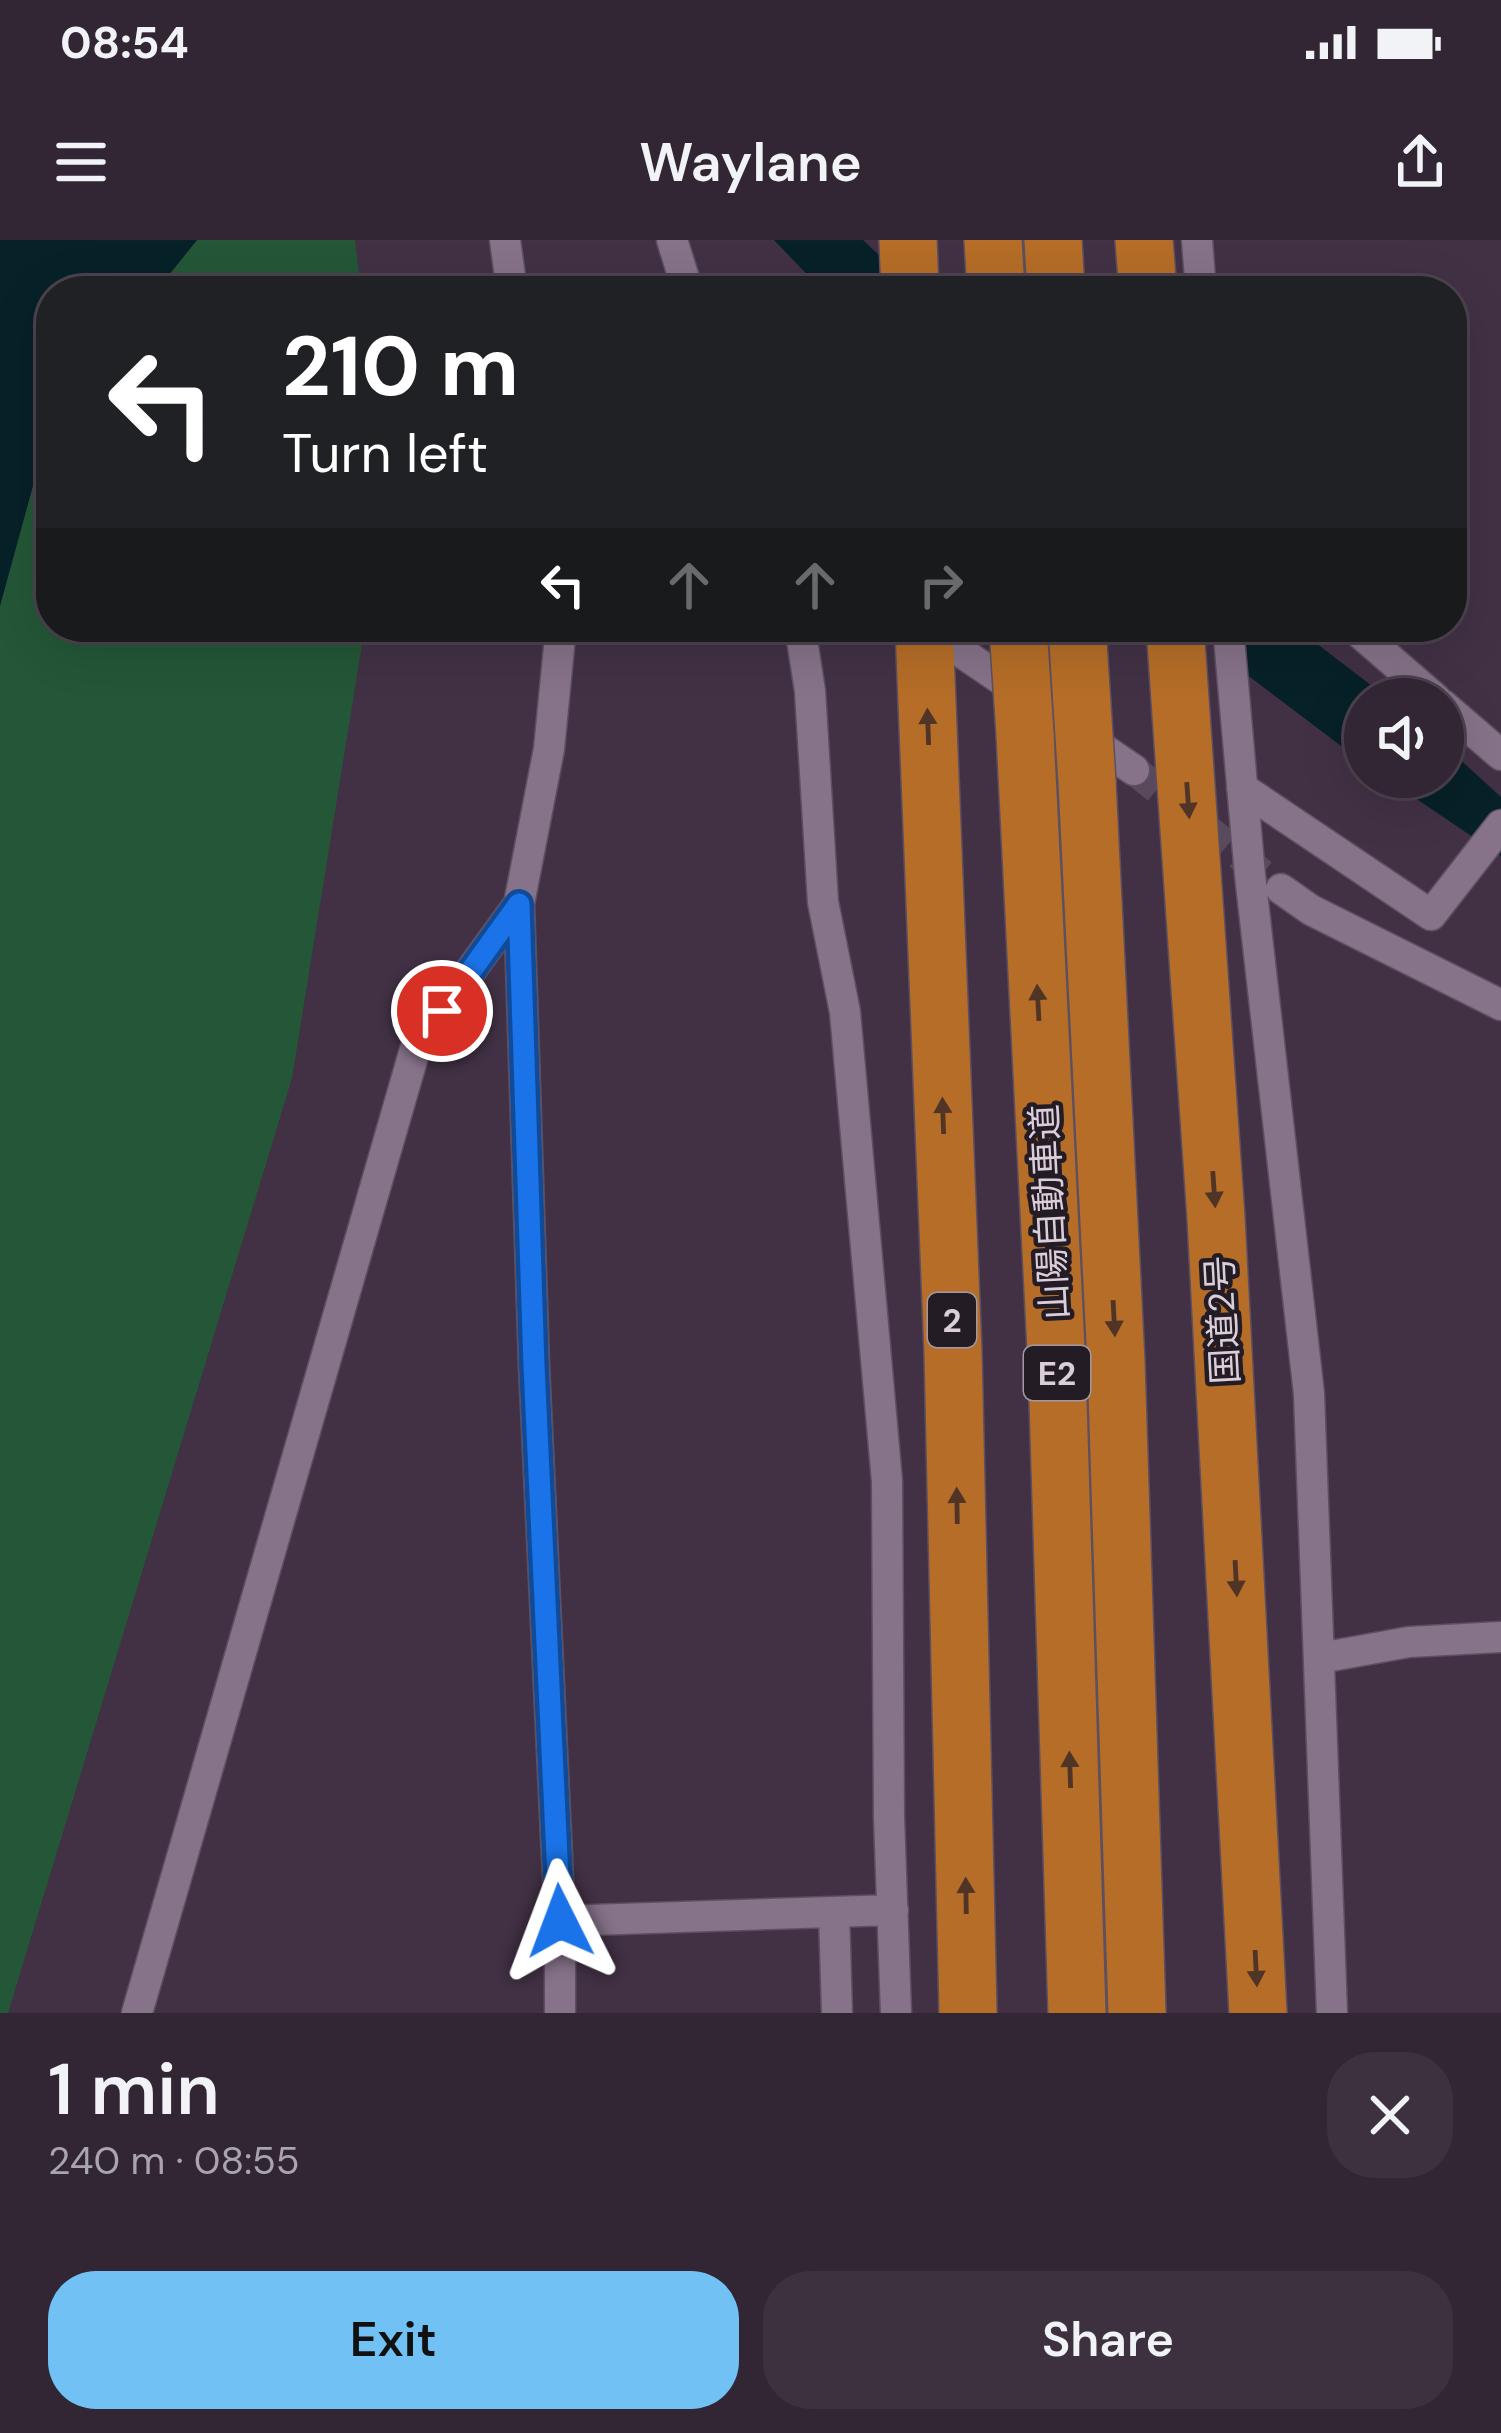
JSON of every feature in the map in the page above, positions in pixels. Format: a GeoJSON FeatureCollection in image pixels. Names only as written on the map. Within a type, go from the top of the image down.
{"type":"FeatureCollection","features":[{"type":"Feature","properties":{"kind":"highway"},"geometry":{"type":"LineString","coordinates":[[993,240],[995,276]]}},
{"type":"Feature","properties":{"kind":"highway"},"geometry":{"type":"LineString","coordinates":[[1052,240],[1055,276]]}},
{"type":"Feature","properties":{"kind":"highway"},"geometry":{"type":"LineString","coordinates":[[1144,240],[1147,276]]}},
{"type":"Feature","properties":{"kind":"highway","name":"2"},"geometry":{"type":"LineString","coordinates":[[944,642],[968,2013]]}},
{"type":"Feature","properties":{"kind":"highway","name":"山陽自動車道"},"geometry":{"type":"LineString","coordinates":[[1019,642],[1057,1369],[1078,2013]]}},
{"type":"Feature","properties":{"kind":"highway","name":"山陽自動車道"},"geometry":{"type":"LineString","coordinates":[[1081,642],[1111,776],[1116,1362],[1137,2013]]}},
{"type":"Feature","properties":{"kind":"highway","name":"国道2号"},"geometry":{"type":"LineString","coordinates":[[1176,642],[1216,1218],[1258,2013]]}},
{"type":"Feature","properties":{"kind":"street"},"geometry":{"type":"LineString","coordinates":[[672,240],[683,276]]}},
{"type":"Feature","properties":{"kind":"street"},"geometry":{"type":"LineString","coordinates":[[1197,240],[1200,276]]}},
{"type":"Feature","properties":{"kind":"street"},"geometry":{"type":"LineString","coordinates":[[507,241],[510,276]]}},
{"type":"Feature","properties":{"kind":"street"},"geometry":{"type":"LineString","coordinates":[[560,642],[549,749],[519,904],[560,2013]]}},
{"type":"Feature","properties":{"kind":"street"},"geometry":{"type":"LineString","coordinates":[[802,642],[810,691],[823,902],[845,1012],[887,1481],[896,2013]]}},
{"type":"Feature","properties":{"kind":"street"},"geometry":{"type":"LineString","coordinates":[[946,642],[1111,776]]}},
{"type":"Feature","properties":{"kind":"street"},"geometry":{"type":"LineString","coordinates":[[1229,642],[1309,1394],[1332,2013]]}},
{"type":"Feature","properties":{"kind":"street"},"geometry":{"type":"LineString","coordinates":[[1370,642],[1412,678]]}},
{"type":"Feature","properties":{"kind":"street"},"geometry":{"type":"LineString","coordinates":[[1464,723],[1501,755]]}},
{"type":"Feature","properties":{"kind":"street"},"geometry":{"type":"LineString","coordinates":[[1242,788],[1431,915],[1501,825]]}},
{"type":"Feature","properties":{"kind":"street"},"geometry":{"type":"LineString","coordinates":[[1281,889],[1311,910],[1501,1005]]}},
{"type":"Feature","properties":{"kind":"street"},"geometry":{"type":"LineString","coordinates":[[137,2013],[416,1046],[519,904]]}},
{"type":"Feature","properties":{"kind":"street"},"geometry":{"type":"LineString","coordinates":[[1320,1658],[1409,1642],[1501,1637]]}},
{"type":"Feature","properties":{"kind":"street"},"geometry":{"type":"LineString","coordinates":[[560,1921],[892,1910]]}},
{"type":"Feature","properties":{"kind":"street"},"geometry":{"type":"LineString","coordinates":[[834,1912],[837,2013]]}},
{"type":"Feature","properties":{"kind":"green space"},"geometry":{"type":"Polygon","coordinates":[[[197,240],[355,240],[359,276],[168,276],[197,240]]]}},
{"type":"Feature","properties":{"kind":"green space"},"geometry":{"type":"Polygon","coordinates":[[[36,475],[36,642],[362,642],[292,1078],[8,2013],[0,2013],[0,606],[36,475]]]}},
{"type":"Feature","properties":{"kind":"water"},"geometry":{"type":"Polygon","coordinates":[[[0,240],[197,240],[168,276],[36,276],[36,475],[0,606],[0,240]]]}},
{"type":"Feature","properties":{"kind":"water"},"geometry":{"type":"Polygon","coordinates":[[[774,240],[863,240],[901,276],[809,276],[774,240]]]}},
{"type":"Feature","properties":{"kind":"water"},"geometry":{"type":"Polygon","coordinates":[[[1209,642],[1315,642],[1362,678],[1344,678],[1344,748],[1209,642]]]}},
{"type":"Feature","properties":{"kind":"water"},"geometry":{"type":"Polygon","coordinates":[[[1464,763],[1501,797],[1501,856],[1415,798],[1464,798],[1464,763]]]}},
{"type":"Feature","properties":{"kind":"tunnel"},"geometry":{"type":"LineString","coordinates":[[1134,770],[1281,889]]}},
{"type":"Feature","properties":{"kind":"route"},"geometry":{"type":"LineString","coordinates":[[442,1011],[519,904],[534,1366],[560,1921]]}}]}
